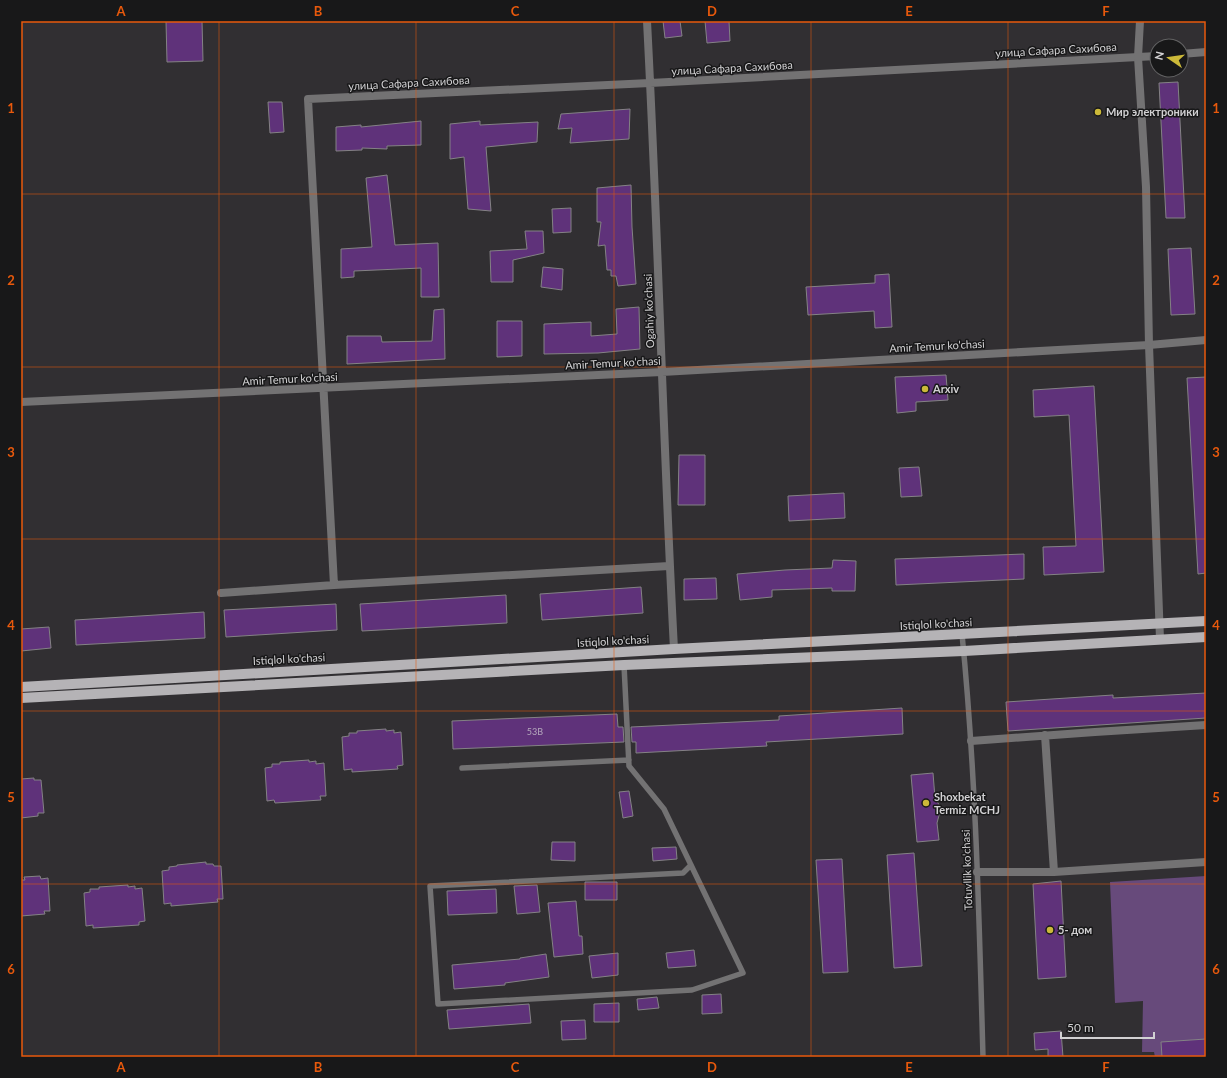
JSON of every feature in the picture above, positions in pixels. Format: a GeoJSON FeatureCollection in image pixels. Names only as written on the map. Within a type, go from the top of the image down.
{"type":"FeatureCollection","features":[{"type":"Feature","properties":{"kind":"main road","name":"Istiqlol ko'chasi"},"geometry":{"type":"LineString","coordinates":[[21,687],[674,649],[1206,621]]}},
{"type":"Feature","properties":{"kind":"main road"},"geometry":{"type":"LineString","coordinates":[[21,698],[624,665],[964,651],[1206,637]]}},
{"type":"Feature","properties":{"kind":"street","name":"Ogahiy ko'chasi"},"geometry":{"type":"LineString","coordinates":[[647,21],[666,500],[674,649]]}},
{"type":"Feature","properties":{"kind":"street"},"geometry":{"type":"LineString","coordinates":[[1140,21],[1138,57],[1146,187],[1149,345],[1160,639]]}},
{"type":"Feature","properties":{"kind":"street"},"geometry":{"type":"LineString","coordinates":[[1189,53],[1206,52]]}},
{"type":"Feature","properties":{"kind":"street","name":"улица Сафара Сахибова"},"geometry":{"type":"LineString","coordinates":[[324,388],[308,99],[650,83],[1149,56]]}},
{"type":"Feature","properties":{"kind":"street","name":"Amir Temur ko'chasi"},"geometry":{"type":"LineString","coordinates":[[21,402],[662,372],[1149,345],[1206,340]]}},
{"type":"Feature","properties":{"kind":"street"},"geometry":{"type":"LineString","coordinates":[[324,388],[334,585]]}},
{"type":"Feature","properties":{"kind":"street"},"geometry":{"type":"LineString","coordinates":[[221,593],[334,585],[670,566]]}},
{"type":"Feature","properties":{"kind":"street"},"geometry":{"type":"LineString","coordinates":[[971,741],[1206,725]]}},
{"type":"Feature","properties":{"kind":"street"},"geometry":{"type":"LineString","coordinates":[[1045,735],[1054,872]]}},
{"type":"Feature","properties":{"kind":"street"},"geometry":{"type":"LineString","coordinates":[[977,872],[1054,872],[1206,862]]}},
{"type":"Feature","properties":{"kind":"lane","name":"Totuvllik ko'chasi"},"geometry":{"type":"LineString","coordinates":[[962,634],[971,741],[983,1057]]}},
{"type":"Feature","properties":{"kind":"lane"},"geometry":{"type":"LineString","coordinates":[[624,665],[629,766],[664,809],[691,865],[743,973],[692,990],[438,1004],[430,886],[683,873],[691,865]]}},
{"type":"Feature","properties":{"kind":"lane"},"geometry":{"type":"LineString","coordinates":[[462,768],[629,760]]}},
{"type":"Feature","properties":{"kind":"shaded area"},"geometry":{"type":"Polygon","coordinates":[[[1206,876],[1206,1057],[1155,1057],[1154,1052],[1142,1052],[1143,1001],[1115,1003],[1110,882],[1206,876]]]}},
{"type":"Feature","properties":{"kind":"building"},"geometry":{"type":"Polygon","coordinates":[[[166,21],[202,21],[203,61],[167,62],[166,21]]]}},
{"type":"Feature","properties":{"kind":"building"},"geometry":{"type":"Polygon","coordinates":[[[663,21],[680,21],[682,36],[665,38],[663,21]]]}},
{"type":"Feature","properties":{"kind":"building"},"geometry":{"type":"Polygon","coordinates":[[[705,21],[729,21],[730,41],[707,43],[705,21]]]}},
{"type":"Feature","properties":{"kind":"building"},"geometry":{"type":"Polygon","coordinates":[[[1178,82],[1185,218],[1166,218],[1159,83],[1178,82]]]}},
{"type":"Feature","properties":{"kind":"building"},"geometry":{"type":"Polygon","coordinates":[[[268,102],[282,102],[284,132],[270,133],[268,102]]]}},
{"type":"Feature","properties":{"kind":"building"},"geometry":{"type":"Polygon","coordinates":[[[630,109],[629,139],[570,143],[572,128],[558,129],[561,114],[630,109]]]}},
{"type":"Feature","properties":{"kind":"building"},"geometry":{"type":"Polygon","coordinates":[[[421,121],[421,145],[387,146],[387,149],[362,148],[362,150],[336,151],[336,127],[361,125],[361,127],[421,121]]]}},
{"type":"Feature","properties":{"kind":"building"},"geometry":{"type":"Polygon","coordinates":[[[480,121],[480,125],[538,122],[537,142],[486,147],[491,211],[468,209],[464,157],[450,159],[450,124],[480,121]]]}},
{"type":"Feature","properties":{"kind":"building"},"geometry":{"type":"Polygon","coordinates":[[[387,175],[395,245],[438,243],[439,297],[421,297],[421,268],[354,271],[354,277],[341,278],[341,249],[372,247],[366,178],[387,175]]]}},
{"type":"Feature","properties":{"kind":"building"},"geometry":{"type":"Polygon","coordinates":[[[631,185],[636,284],[618,286],[616,276],[611,276],[611,270],[607,270],[605,245],[598,246],[601,222],[597,222],[597,188],[631,185]]]}},
{"type":"Feature","properties":{"kind":"building"},"geometry":{"type":"Polygon","coordinates":[[[571,208],[571,232],[553,233],[552,209],[571,208]]]}},
{"type":"Feature","properties":{"kind":"building"},"geometry":{"type":"Polygon","coordinates":[[[525,231],[543,231],[544,253],[513,260],[513,282],[491,282],[490,251],[527,249],[525,231]]]}},
{"type":"Feature","properties":{"kind":"building"},"geometry":{"type":"Polygon","coordinates":[[[1191,248],[1195,314],[1171,315],[1168,249],[1191,248]]]}},
{"type":"Feature","properties":{"kind":"building"},"geometry":{"type":"Polygon","coordinates":[[[543,267],[563,269],[562,290],[541,287],[543,267]]]}},
{"type":"Feature","properties":{"kind":"building"},"geometry":{"type":"Polygon","coordinates":[[[889,274],[892,327],[875,328],[874,311],[808,315],[806,287],[875,283],[875,275],[889,274]]]}},
{"type":"Feature","properties":{"kind":"building"},"geometry":{"type":"Polygon","coordinates":[[[639,307],[640,349],[598,353],[544,354],[544,324],[591,322],[591,336],[617,334],[616,309],[639,307]]]}},
{"type":"Feature","properties":{"kind":"building"},"geometry":{"type":"Polygon","coordinates":[[[444,309],[445,359],[347,364],[347,336],[381,336],[382,342],[432,341],[434,310],[444,309]]]}},
{"type":"Feature","properties":{"kind":"building"},"geometry":{"type":"Polygon","coordinates":[[[497,321],[522,321],[522,356],[497,357],[497,321]]]}},
{"type":"Feature","properties":{"kind":"building"},"geometry":{"type":"Polygon","coordinates":[[[946,375],[948,400],[916,402],[916,411],[897,413],[895,377],[946,375]]]}},
{"type":"Feature","properties":{"kind":"building"},"geometry":{"type":"Polygon","coordinates":[[[1206,377],[1206,573],[1198,574],[1187,378],[1206,377]]]}},
{"type":"Feature","properties":{"kind":"building"},"geometry":{"type":"Polygon","coordinates":[[[1094,386],[1104,572],[1044,575],[1043,547],[1076,546],[1069,415],[1034,417],[1033,390],[1094,386]]]}},
{"type":"Feature","properties":{"kind":"building"},"geometry":{"type":"Polygon","coordinates":[[[679,455],[705,455],[705,505],[678,505],[679,455]]]}},
{"type":"Feature","properties":{"kind":"building"},"geometry":{"type":"Polygon","coordinates":[[[919,467],[922,496],[901,497],[899,468],[919,467]]]}},
{"type":"Feature","properties":{"kind":"building"},"geometry":{"type":"Polygon","coordinates":[[[844,493],[845,518],[789,521],[788,496],[844,493]]]}},
{"type":"Feature","properties":{"kind":"building"},"geometry":{"type":"Polygon","coordinates":[[[1024,554],[1024,579],[896,585],[895,559],[1024,554]]]}},
{"type":"Feature","properties":{"kind":"building"},"geometry":{"type":"Polygon","coordinates":[[[833,560],[856,561],[855,591],[832,591],[832,588],[772,590],[772,597],[740,600],[737,574],[832,568],[833,560]]]}},
{"type":"Feature","properties":{"kind":"building"},"geometry":{"type":"Polygon","coordinates":[[[716,578],[717,599],[684,600],[684,579],[716,578]]]}},
{"type":"Feature","properties":{"kind":"building"},"geometry":{"type":"Polygon","coordinates":[[[641,587],[643,613],[542,620],[540,594],[641,587]]]}},
{"type":"Feature","properties":{"kind":"building"},"geometry":{"type":"Polygon","coordinates":[[[506,595],[507,623],[362,631],[360,604],[506,595]]]}},
{"type":"Feature","properties":{"kind":"building"},"geometry":{"type":"Polygon","coordinates":[[[336,604],[337,630],[226,637],[224,610],[336,604]]]}},
{"type":"Feature","properties":{"kind":"building"},"geometry":{"type":"Polygon","coordinates":[[[204,612],[205,638],[76,645],[75,620],[204,612]]]}},
{"type":"Feature","properties":{"kind":"building"},"geometry":{"type":"Polygon","coordinates":[[[49,627],[51,648],[21,651],[21,629],[49,627]]]}},
{"type":"Feature","properties":{"kind":"building"},"geometry":{"type":"Polygon","coordinates":[[[1206,693],[1206,718],[1008,731],[1006,702],[1113,695],[1113,698],[1206,693]]]}},
{"type":"Feature","properties":{"kind":"building"},"geometry":{"type":"Polygon","coordinates":[[[902,708],[903,734],[766,742],[767,746],[636,753],[636,742],[632,742],[631,727],[779,720],[779,716],[902,708]]]}},
{"type":"Feature","properties":{"kind":"building"},"geometry":{"type":"Polygon","coordinates":[[[617,714],[618,727],[623,727],[624,742],[453,749],[452,721],[617,714]]]}},
{"type":"Feature","properties":{"kind":"building"},"geometry":{"type":"Polygon","coordinates":[[[386,729],[386,731],[394,730],[394,733],[401,732],[403,765],[397,766],[398,769],[352,772],[352,769],[344,770],[342,737],[349,736],[349,733],[357,733],[357,731],[386,729]]]}},
{"type":"Feature","properties":{"kind":"building"},"geometry":{"type":"Polygon","coordinates":[[[309,760],[309,762],[316,761],[316,764],[324,763],[326,796],[320,796],[321,800],[275,803],[274,800],[267,801],[265,768],[272,767],[272,764],[280,764],[280,762],[309,760]]]}},
{"type":"Feature","properties":{"kind":"building","name":"Shoxbekat Termiz MCHJ"},"geometry":{"type":"Polygon","coordinates":[[[933,773],[935,798],[941,808],[937,823],[939,840],[917,842],[911,775],[933,773]]]}},
{"type":"Feature","properties":{"kind":"building"},"geometry":{"type":"Polygon","coordinates":[[[34,778],[34,780],[41,780],[44,813],[38,813],[38,816],[21,818],[21,779],[34,778]]]}},
{"type":"Feature","properties":{"kind":"building"},"geometry":{"type":"Polygon","coordinates":[[[629,791],[633,816],[623,818],[619,792],[629,791]]]}},
{"type":"Feature","properties":{"kind":"building"},"geometry":{"type":"Polygon","coordinates":[[[552,842],[575,842],[575,861],[551,860],[552,842]]]}},
{"type":"Feature","properties":{"kind":"building"},"geometry":{"type":"Polygon","coordinates":[[[676,847],[677,859],[653,861],[652,848],[676,847]]]}},
{"type":"Feature","properties":{"kind":"building"},"geometry":{"type":"Polygon","coordinates":[[[914,853],[922,966],[894,968],[887,855],[914,853]]]}},
{"type":"Feature","properties":{"kind":"building"},"geometry":{"type":"Polygon","coordinates":[[[842,859],[848,972],[823,973],[816,860],[842,859]]]}},
{"type":"Feature","properties":{"kind":"building"},"geometry":{"type":"Polygon","coordinates":[[[206,862],[206,864],[221,866],[223,899],[217,899],[218,902],[171,906],[171,903],[164,904],[162,871],[169,870],[169,867],[177,865],[206,862]]]}},
{"type":"Feature","properties":{"kind":"building"},"geometry":{"type":"Polygon","coordinates":[[[40,876],[41,879],[48,878],[50,911],[44,911],[45,914],[21,916],[21,880],[25,880],[24,877],[40,876]]]}},
{"type":"Feature","properties":{"kind":"building","name":"5- дом"},"geometry":{"type":"Polygon","coordinates":[[[1061,881],[1066,977],[1038,979],[1033,884],[1061,881]]]}},
{"type":"Feature","properties":{"kind":"building"},"geometry":{"type":"Polygon","coordinates":[[[585,882],[617,882],[617,900],[585,900],[585,882]]]}},
{"type":"Feature","properties":{"kind":"building"},"geometry":{"type":"Polygon","coordinates":[[[128,885],[128,887],[135,886],[135,889],[142,888],[145,921],[139,922],[139,925],[93,928],[93,925],[86,926],[84,893],[90,892],[90,889],[99,889],[99,887],[128,885]]]}},
{"type":"Feature","properties":{"kind":"building"},"geometry":{"type":"Polygon","coordinates":[[[537,885],[540,912],[517,914],[514,886],[537,885]]]}},
{"type":"Feature","properties":{"kind":"building"},"geometry":{"type":"Polygon","coordinates":[[[496,889],[497,913],[448,915],[447,891],[496,889]]]}},
{"type":"Feature","properties":{"kind":"building"},"geometry":{"type":"Polygon","coordinates":[[[576,901],[579,936],[582,936],[583,954],[554,957],[548,903],[576,901]]]}},
{"type":"Feature","properties":{"kind":"building"},"geometry":{"type":"Polygon","coordinates":[[[694,950],[696,966],[668,968],[666,953],[694,950]]]}},
{"type":"Feature","properties":{"kind":"building"},"geometry":{"type":"Polygon","coordinates":[[[618,953],[618,975],[592,978],[589,956],[618,953]]]}},
{"type":"Feature","properties":{"kind":"building"},"geometry":{"type":"Polygon","coordinates":[[[546,954],[549,977],[505,983],[505,985],[454,989],[452,965],[520,959],[546,954]]]}},
{"type":"Feature","properties":{"kind":"building"},"geometry":{"type":"Polygon","coordinates":[[[721,994],[722,1013],[702,1014],[702,995],[721,994]]]}},
{"type":"Feature","properties":{"kind":"building"},"geometry":{"type":"Polygon","coordinates":[[[657,997],[659,1008],[638,1010],[637,999],[657,997]]]}},
{"type":"Feature","properties":{"kind":"building"},"geometry":{"type":"Polygon","coordinates":[[[619,1003],[619,1022],[594,1022],[594,1004],[619,1003]]]}},
{"type":"Feature","properties":{"kind":"building"},"geometry":{"type":"Polygon","coordinates":[[[529,1004],[531,1023],[449,1029],[447,1010],[529,1004]]]}},
{"type":"Feature","properties":{"kind":"building"},"geometry":{"type":"Polygon","coordinates":[[[585,1020],[586,1039],[562,1040],[561,1021],[585,1020]]]}},
{"type":"Feature","properties":{"kind":"building"},"geometry":{"type":"Polygon","coordinates":[[[1061,1031],[1063,1057],[1048,1057],[1048,1049],[1035,1050],[1034,1033],[1061,1031]]]}},
{"type":"Feature","properties":{"kind":"building"},"geometry":{"type":"Polygon","coordinates":[[[1206,1039],[1206,1057],[1162,1057],[1161,1042],[1206,1039]]]}},
{"type":"Feature","properties":{"kind":"place","name":"Мир электроники"},"geometry":{"type":"Point","coordinates":[1098,112]}},
{"type":"Feature","properties":{"kind":"place","name":"Arxiv"},"geometry":{"type":"Point","coordinates":[925,389]}},
{"type":"Feature","properties":{"kind":"place","name":"Shoxbekat Termiz MCHJ"},"geometry":{"type":"Point","coordinates":[926,803]}},
{"type":"Feature","properties":{"kind":"place","name":"5- дом"},"geometry":{"type":"Point","coordinates":[1050,930]}}]}
